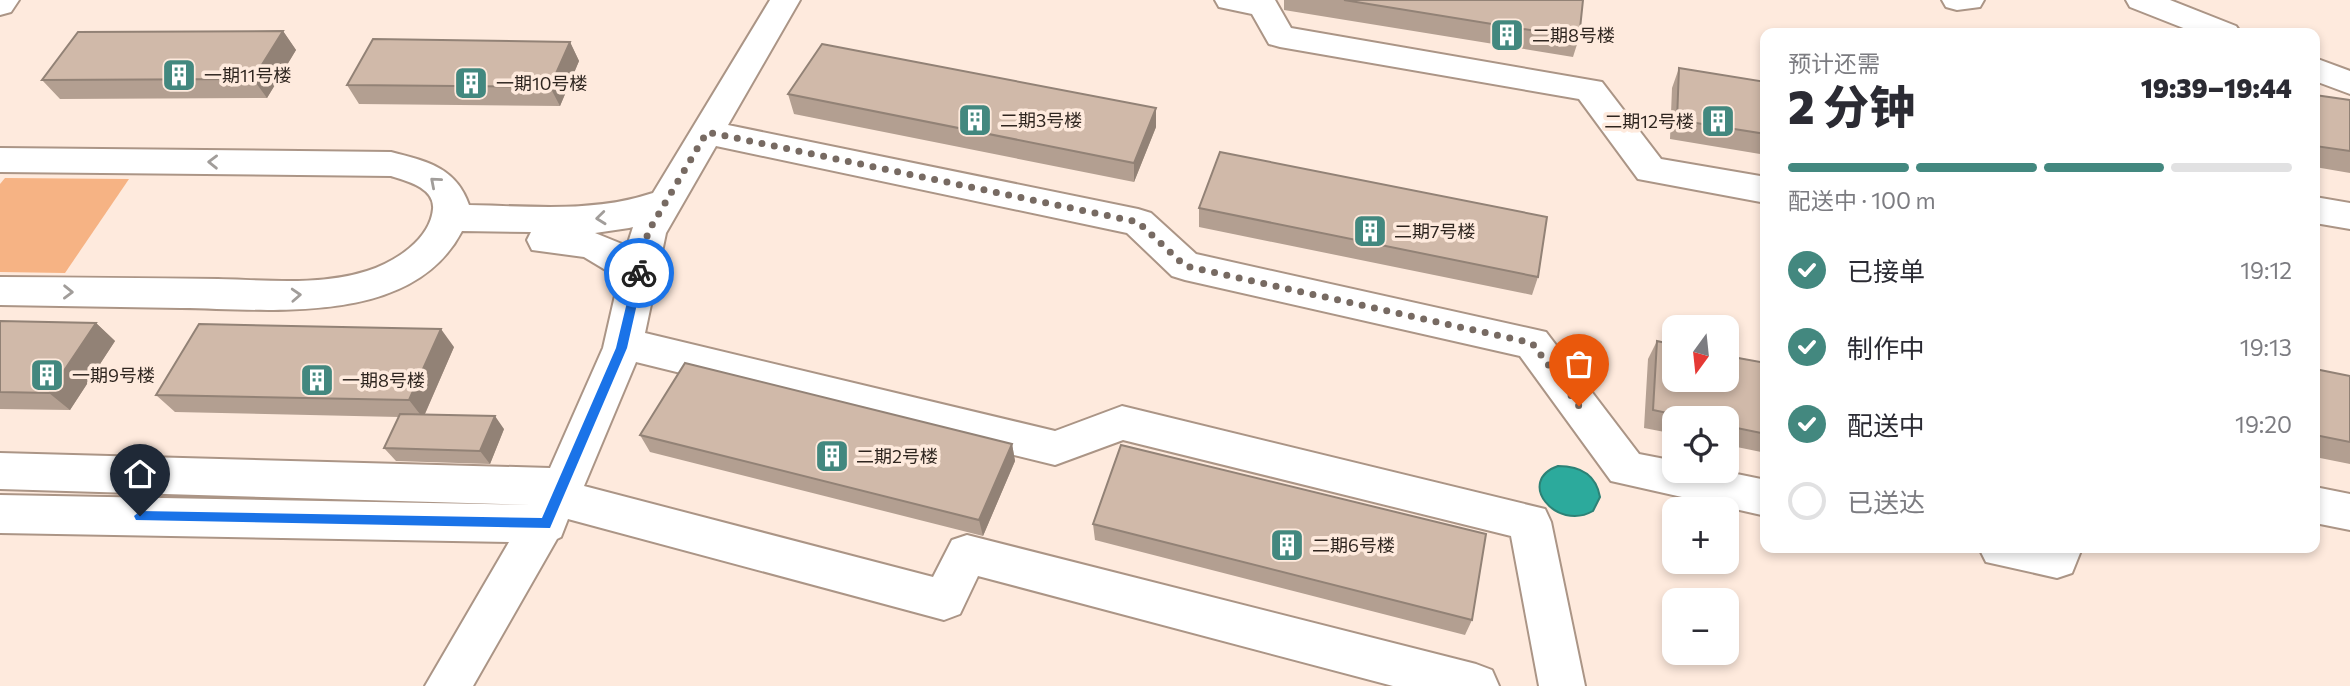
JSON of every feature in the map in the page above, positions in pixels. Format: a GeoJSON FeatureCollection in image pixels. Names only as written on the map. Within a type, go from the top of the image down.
{"type":"FeatureCollection","features":[{"type":"Feature","properties":{"kind":"street"},"geometry":{"type":"LineString","coordinates":[[0,5],[4,0]]}},
{"type":"Feature","properties":{"kind":"street"},"geometry":{"type":"LineString","coordinates":[[448,686],[556,503],[623,343],[648,232],[785,0]]}},
{"type":"Feature","properties":{"kind":"street"},"geometry":{"type":"LineString","coordinates":[[1230,0],[1263,6],[1280,37],[1590,90],[1650,170],[1760,189]]}},
{"type":"Feature","properties":{"kind":"street"},"geometry":{"type":"LineString","coordinates":[[1957,0],[1969,0]]}},
{"type":"Feature","properties":{"kind":"street"},"geometry":{"type":"LineString","coordinates":[[2141,0],[2212,28]]}},
{"type":"Feature","properties":{"kind":"street"},"geometry":{"type":"LineString","coordinates":[[2320,71],[2350,83]]}},
{"type":"Feature","properties":{"kind":"street"},"geometry":{"type":"LineString","coordinates":[[707,132],[1138,222],[1185,266],[1532,343],[1626,468],[1760,497]]}},
{"type":"Feature","properties":{"kind":"street"},"geometry":{"type":"LineString","coordinates":[[0,160],[391,164],[416,168],[436,179],[448,194],[453,211],[432,251],[377,283],[338,290],[296,295],[0,292]]}},
{"type":"Feature","properties":{"kind":"street"},"geometry":{"type":"LineString","coordinates":[[446,228],[590,220],[629,215],[666,202]]}},
{"type":"Feature","properties":{"kind":"street"},"geometry":{"type":"LineString","coordinates":[[2320,211],[2350,215]]}},
{"type":"Feature","properties":{"kind":"street"},"geometry":{"type":"LineString","coordinates":[[446,228],[565,240],[606,249],[639,273]]}},
{"type":"Feature","properties":{"kind":"street"},"geometry":{"type":"LineString","coordinates":[[623,343],[1055,448],[1122,423],[1530,522],[1562,686]]}},
{"type":"Feature","properties":{"kind":"street"},"geometry":{"type":"LineString","coordinates":[[0,471],[556,503],[944,600],[967,554],[1476,686]]}},
{"type":"Feature","properties":{"kind":"street"},"geometry":{"type":"LineString","coordinates":[[0,514],[556,503]]}},
{"type":"Feature","properties":{"kind":"street"},"geometry":{"type":"LineString","coordinates":[[2320,506],[2350,512]]}},
{"type":"Feature","properties":{"kind":"street"},"geometry":{"type":"LineString","coordinates":[[2026,553],[2057,559],[2059,553]]}},
{"type":"Feature","properties":{"kind":"shaded area"},"geometry":{"type":"Polygon","coordinates":[[[5,178],[129,179],[65,273],[0,272],[0,184],[5,178]]]}},
{"type":"Feature","properties":{"kind":"water"},"geometry":{"type":"Polygon","coordinates":[[[1558,466],[1580,470],[1595,482],[1600,497],[1593,511],[1579,516],[1566,515],[1554,510],[1546,502],[1540,492],[1540,482],[1546,473],[1558,466]]]}},
{"type":"Feature","properties":{"kind":"building"},"geometry":{"type":"Polygon","coordinates":[[[1344,0],[1583,0],[1579,38],[1344,0]]]}},
{"type":"Feature","properties":{"kind":"building"},"geometry":{"type":"Polygon","coordinates":[[[283,31],[253,79],[42,80],[78,32],[283,31]]]}},
{"type":"Feature","properties":{"kind":"building"},"geometry":{"type":"Polygon","coordinates":[[[373,39],[570,42],[550,87],[347,85],[373,39]]]}},
{"type":"Feature","properties":{"kind":"building","name":"二期3号楼"},"geometry":{"type":"Polygon","coordinates":[[[822,44],[1156,108],[1134,163],[788,94],[822,44]]]}},
{"type":"Feature","properties":{"kind":"building"},"geometry":{"type":"Polygon","coordinates":[[[1679,68],[1760,81],[1760,133],[1677,120],[1679,68]]]}},
{"type":"Feature","properties":{"kind":"building"},"geometry":{"type":"Polygon","coordinates":[[[2320,96],[2350,100],[2350,151],[2320,147],[2320,96]]]}},
{"type":"Feature","properties":{"kind":"building","name":"二期7号楼"},"geometry":{"type":"Polygon","coordinates":[[[1220,152],[1547,217],[1538,277],[1199,208],[1220,152]]]}},
{"type":"Feature","properties":{"kind":"building"},"geometry":{"type":"Polygon","coordinates":[[[0,321],[96,323],[49,393],[0,392],[0,321]]]}},
{"type":"Feature","properties":{"kind":"building","name":"一期8号楼"},"geometry":{"type":"Polygon","coordinates":[[[199,324],[441,329],[409,400],[156,395],[199,324]]]}},
{"type":"Feature","properties":{"kind":"building"},"geometry":{"type":"Polygon","coordinates":[[[1657,341],[1662,342],[1662,392],[1740,392],[1740,358],[1760,362],[1760,433],[1739,428],[1739,406],[1662,406],[1662,412],[1653,410],[1657,341]]]}},
{"type":"Feature","properties":{"kind":"building","name":"二期2号楼"},"geometry":{"type":"Polygon","coordinates":[[[685,363],[1012,444],[979,520],[640,435],[685,363]]]}},
{"type":"Feature","properties":{"kind":"building"},"geometry":{"type":"Polygon","coordinates":[[[2320,370],[2350,376],[2350,442],[2320,436],[2320,370]]]}},
{"type":"Feature","properties":{"kind":"building"},"geometry":{"type":"Polygon","coordinates":[[[400,414],[495,416],[480,451],[384,448],[400,414]]]}},
{"type":"Feature","properties":{"kind":"building","name":"二期6号楼"},"geometry":{"type":"Polygon","coordinates":[[[1121,445],[1486,534],[1472,620],[1093,524],[1121,445]]]}},
{"type":"Feature","properties":{"kind":"way so far"},"geometry":{"type":"LineString","coordinates":[[639,273],[648,232],[707,132],[1138,222],[1185,266],[1532,343],[1579,406]]}},
{"type":"Feature","properties":{"kind":"place","name":"二期8号楼"},"geometry":{"type":"Point","coordinates":[1507,35]}},
{"type":"Feature","properties":{"kind":"place","name":"一期11号楼"},"geometry":{"type":"Point","coordinates":[179,75]}},
{"type":"Feature","properties":{"kind":"place","name":"一期10号楼"},"geometry":{"type":"Point","coordinates":[471,83]}},
{"type":"Feature","properties":{"kind":"place","name":"二期3号楼"},"geometry":{"type":"Point","coordinates":[975,120]}},
{"type":"Feature","properties":{"kind":"place","name":"二期12号楼"},"geometry":{"type":"Point","coordinates":[1718,121]}},
{"type":"Feature","properties":{"kind":"place","name":"二期7号楼"},"geometry":{"type":"Point","coordinates":[1370,231]}},
{"type":"Feature","properties":{"kind":"place","name":"一期9号楼"},"geometry":{"type":"Point","coordinates":[47,375]}},
{"type":"Feature","properties":{"kind":"place","name":"一期8号楼"},"geometry":{"type":"Point","coordinates":[317,380]}},
{"type":"Feature","properties":{"kind":"place","name":"二期2号楼"},"geometry":{"type":"Point","coordinates":[832,456]}},
{"type":"Feature","properties":{"kind":"place","name":"二期6号楼"},"geometry":{"type":"Point","coordinates":[1287,545]}},
{"type":"Feature","properties":{"kind":"route"},"geometry":{"type":"LineString","coordinates":[[140,516],[546,524],[622,348],[639,273]]}}]}
